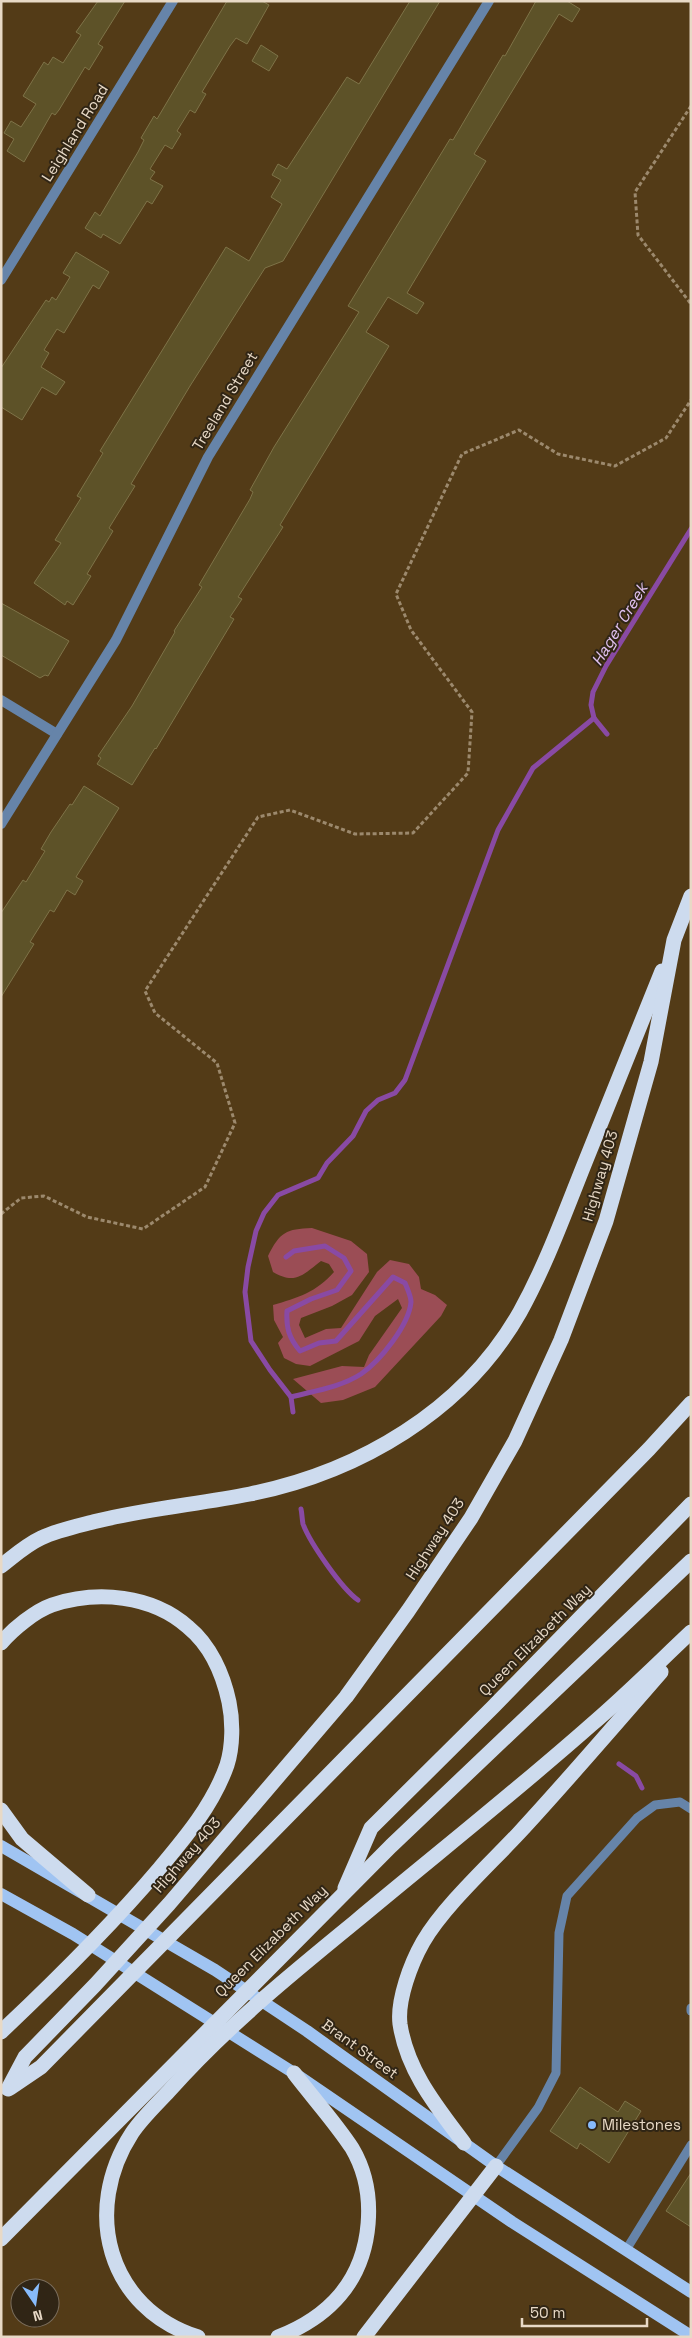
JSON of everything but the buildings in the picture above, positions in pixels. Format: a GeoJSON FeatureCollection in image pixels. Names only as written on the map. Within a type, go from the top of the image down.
{"type":"FeatureCollection","features":[{"type":"Feature","properties":{"kind":"highway","name":"Highway 403"},"geometry":{"type":"LineString","coordinates":[[5,2093],[25,2057],[95,1985],[169,1904],[346,1697],[461,1533],[514,1441],[571,1316],[606,1221],[651,1062],[674,940],[691,896]]}},
{"type":"Feature","properties":{"kind":"highway"},"geometry":{"type":"LineString","coordinates":[[1,1566],[18,1551],[39,1538],[61,1530],[142,1511],[250,1494],[334,1470],[377,1450],[411,1429],[466,1384],[518,1315],[544,1267],[674,940]]}},
{"type":"Feature","properties":{"kind":"highway"},"geometry":{"type":"LineString","coordinates":[[5,2093],[42,2067],[642,1456],[691,1403]]}},
{"type":"Feature","properties":{"kind":"highway","name":"Queen Elizabeth Way"},"geometry":{"type":"LineString","coordinates":[[1,2239],[341,1896],[371,1828],[514,1686],[691,1504]]}},
{"type":"Feature","properties":{"kind":"highway"},"geometry":{"type":"LineString","coordinates":[[341,1896],[390,1846],[691,1561]]}},
{"type":"Feature","properties":{"kind":"highway"},"geometry":{"type":"LineString","coordinates":[[1,1643],[14,1628],[51,1605],[97,1596],[120,1597],[144,1603],[188,1626],[208,1649],[224,1681],[231,1714],[231,1740],[227,1765],[201,1816],[143,1888],[68,1969],[1,2032]]}},
{"type":"Feature","properties":{"kind":"highway"},"geometry":{"type":"LineString","coordinates":[[198,2337],[165,2323],[135,2296],[116,2266],[106,2226],[106,2201],[112,2173],[132,2132],[204,2052],[287,1978],[592,1725],[691,1632]]}},
{"type":"Feature","properties":{"kind":"highway"},"geometry":{"type":"LineString","coordinates":[[464,2143],[424,2090],[407,2051],[400,2023],[402,1999],[410,1969],[424,1941],[441,1917],[538,1812],[691,1638]]}},
{"type":"Feature","properties":{"kind":"highway"},"geometry":{"type":"LineString","coordinates":[[1,1810],[22,1839],[88,1895]]}},
{"type":"Feature","properties":{"kind":"highway"},"geometry":{"type":"LineString","coordinates":[[278,2337],[301,2328],[340,2295],[356,2268],[364,2247],[369,2219],[369,2200],[352,2150],[294,2073]]}},
{"type":"Feature","properties":{"kind":"highway"},"geometry":{"type":"LineString","coordinates":[[364,2337],[496,2166]]}},
{"type":"Feature","properties":{"kind":"main road","name":"Brant Street"},"geometry":{"type":"LineString","coordinates":[[1,1846],[223,1975],[307,2031],[496,2166],[691,2292]]}},
{"type":"Feature","properties":{"kind":"main road"},"geometry":{"type":"LineString","coordinates":[[1,1894],[73,1934],[294,2073],[473,2197],[691,2336]]}},
{"type":"Feature","properties":{"kind":"street","name":"Leighland Road"},"geometry":{"type":"LineString","coordinates":[[1,280],[173,1]]}},
{"type":"Feature","properties":{"kind":"street","name":"Treeland Street"},"geometry":{"type":"LineString","coordinates":[[1,824],[116,640],[208,457],[291,319],[489,1]]}},
{"type":"Feature","properties":{"kind":"street"},"geometry":{"type":"LineString","coordinates":[[1,700],[57,734]]}},
{"type":"Feature","properties":{"kind":"lane"},"geometry":{"type":"LineString","coordinates":[[496,2166],[538,2108],[556,2073],[559,1933],[567,1896],[637,1818],[655,1805],[680,1802],[691,1809]]}},
{"type":"Feature","properties":{"kind":"lane"},"geometry":{"type":"LineString","coordinates":[[626,2250],[691,2144]]}},
{"type":"Feature","properties":{"kind":"path"},"geometry":{"type":"LineString","coordinates":[[691,106],[635,192],[638,235],[691,304]]}},
{"type":"Feature","properties":{"kind":"path"},"geometry":{"type":"LineString","coordinates":[[1,1214],[21,1198],[44,1196],[86,1217],[143,1228],[205,1188],[235,1123],[217,1063],[155,1013],[145,991],[258,817],[290,810],[355,834],[413,833],[468,772],[472,712],[411,630],[396,594],[462,454],[519,430],[558,454],[615,466],[666,438],[691,400]]}},
{"type":"Feature","properties":{"kind":"shaded area"},"geometry":{"type":"Polygon","coordinates":[[[312,1228],[351,1241],[367,1254],[369,1272],[352,1295],[332,1306],[301,1318],[299,1325],[305,1338],[326,1329],[341,1328],[377,1272],[390,1260],[409,1264],[419,1277],[421,1289],[435,1295],[447,1305],[441,1316],[375,1387],[343,1400],[321,1403],[293,1379],[342,1366],[364,1367],[369,1355],[402,1308],[398,1299],[375,1316],[359,1341],[310,1366],[296,1364],[284,1358],[278,1343],[283,1337],[274,1320],[273,1305],[298,1297],[314,1289],[334,1272],[329,1264],[321,1261],[298,1277],[287,1278],[273,1272],[268,1256],[276,1242],[285,1233],[296,1229],[312,1228]]]}},
{"type":"Feature","properties":{"kind":"waterway","name":"Hager Creek"},"geometry":{"type":"LineString","coordinates":[[607,734],[594,718],[591,705],[593,692],[606,666],[691,529]]}},
{"type":"Feature","properties":{"kind":"waterway"},"geometry":{"type":"LineString","coordinates":[[291,1397],[251,1341],[245,1292],[256,1231],[264,1213],[278,1195],[318,1178],[327,1163],[353,1136],[366,1111],[378,1100],[395,1093],[405,1080],[498,830],[533,768],[594,718]]}},
{"type":"Feature","properties":{"kind":"waterway"},"geometry":{"type":"LineString","coordinates":[[286,1257],[294,1251],[325,1246],[344,1258],[351,1271],[337,1290],[311,1299],[287,1311],[289,1332],[293,1342],[300,1351],[319,1343],[336,1341],[393,1277],[405,1283],[411,1302],[405,1321],[399,1331],[385,1352],[369,1368],[345,1382],[291,1397],[293,1412]]}},
{"type":"Feature","properties":{"kind":"waterway"},"geometry":{"type":"LineString","coordinates":[[301,1509],[303,1524],[319,1553],[335,1576],[358,1600]]}},
{"type":"Feature","properties":{"kind":"waterway"},"geometry":{"type":"LineString","coordinates":[[619,1764],[636,1776],[642,1788]]}},
{"type":"Feature","properties":{"kind":"place","name":"Milestones"},"geometry":{"type":"Point","coordinates":[592,2125]}}]}
